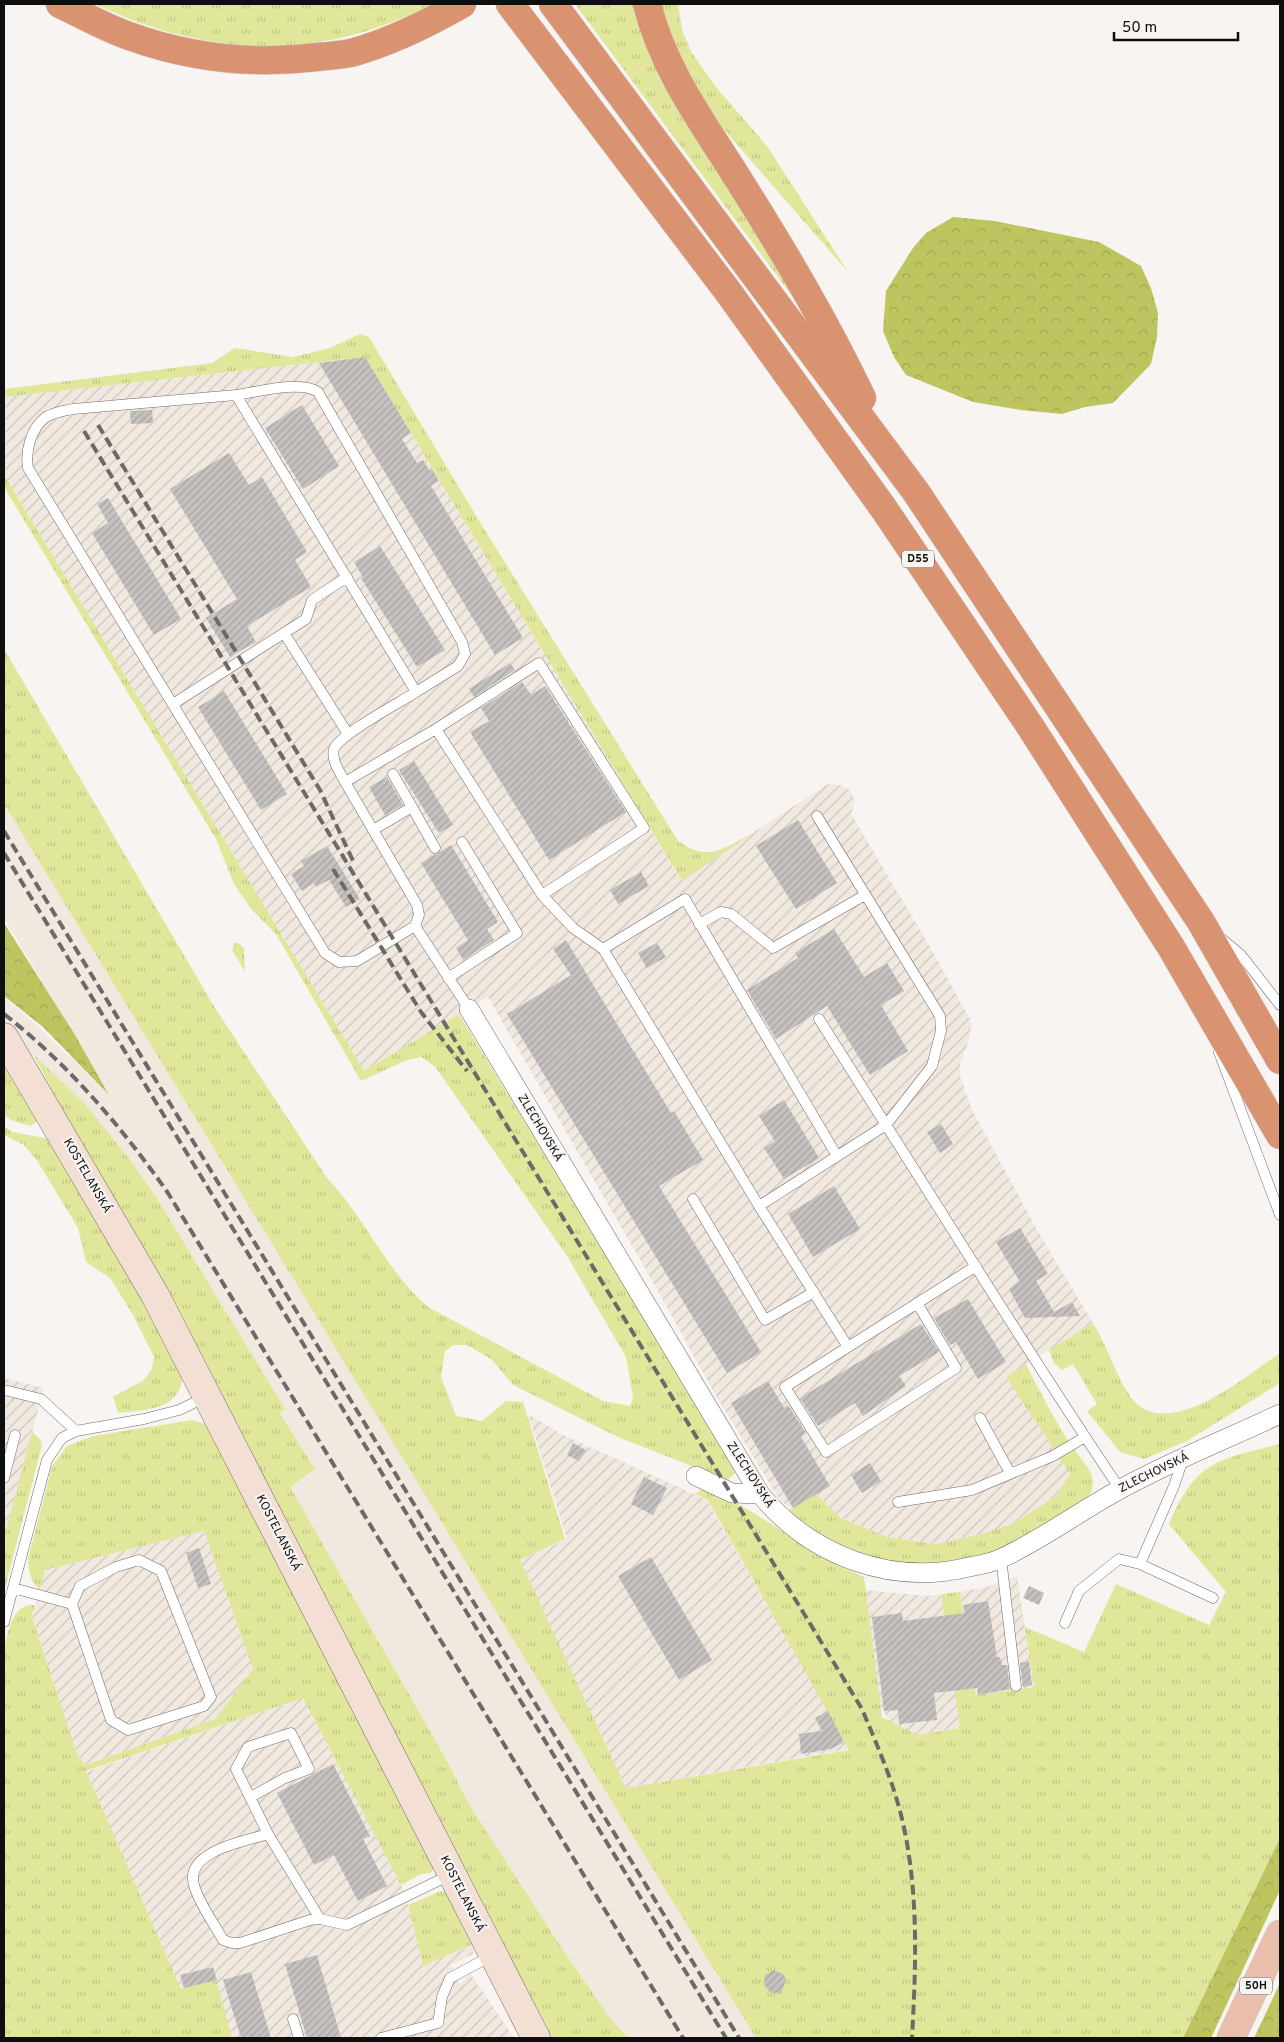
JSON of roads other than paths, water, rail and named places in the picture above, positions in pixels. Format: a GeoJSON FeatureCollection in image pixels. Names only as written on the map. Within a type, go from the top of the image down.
{"type":"FeatureCollection","features":[{"type":"Feature","properties":{"kind":"highway"},"geometry":{"type":"LineString","coordinates":[[60,4],[127,36],[152,44],[188,54],[255,61],[291,60],[349,53],[417,29],[462,4]]}},
{"type":"Feature","properties":{"kind":"highway","name":"D55"},"geometry":{"type":"LineString","coordinates":[[553,4],[916,492],[1201,922],[1280,1060]]}},
{"type":"Feature","properties":{"kind":"highway"},"geometry":{"type":"LineString","coordinates":[[647,4],[674,78],[802,282],[835,341],[885,449]]}},
{"type":"Feature","properties":{"kind":"highway","name":"D55"},"geometry":{"type":"LineString","coordinates":[[513,7],[729,293],[884,509],[1030,726],[1170,947],[1280,1135]]}},
{"type":"Feature","properties":{"kind":"main road","name":"KOSTELANSKÁ"},"geometry":{"type":"LineString","coordinates":[[4,1037],[155,1295],[536,2038]]}},
{"type":"Feature","properties":{"kind":"main road","name":"50H"},"geometry":{"type":"LineString","coordinates":[[1231,2038],[1280,1934]]}},
{"type":"Feature","properties":{"kind":"street","name":"ZLECHOVSKÁ"},"geometry":{"type":"LineString","coordinates":[[469,1009],[760,1494],[776,1514],[804,1536],[835,1555],[853,1562],[882,1569],[920,1573],[954,1571],[1001,1558],[1120,1489],[1280,1414]]}},
{"type":"Feature","properties":{"kind":"street"},"geometry":{"type":"LineString","coordinates":[[696,1476],[732,1493],[760,1494]]}},
{"type":"Feature","properties":{"kind":"lane"},"geometry":{"type":"LineString","coordinates":[[300,386],[312,388],[322,397],[465,648],[462,661],[458,666],[416,692],[348,734],[339,742],[334,763],[417,905],[420,915],[415,926],[357,961],[340,962],[324,953],[28,468],[28,449],[38,426],[46,418],[59,412],[73,409],[236,395],[300,386]]}},
{"type":"Feature","properties":{"kind":"lane"},"geometry":{"type":"LineString","coordinates":[[236,395],[416,692]]}},
{"type":"Feature","properties":{"kind":"lane"},"geometry":{"type":"LineString","coordinates":[[173,704],[306,619],[312,600],[347,577]]}},
{"type":"Feature","properties":{"kind":"lane"},"geometry":{"type":"LineString","coordinates":[[284,634],[348,734]]}},
{"type":"Feature","properties":{"kind":"lane"},"geometry":{"type":"LineString","coordinates":[[345,782],[436,729],[539,663],[644,828],[542,895]]}},
{"type":"Feature","properties":{"kind":"lane"},"geometry":{"type":"LineString","coordinates":[[436,729],[542,895],[573,928],[602,949],[759,1206],[848,1347]]}},
{"type":"Feature","properties":{"kind":"lane"},"geometry":{"type":"LineString","coordinates":[[393,774],[435,848]]}},
{"type":"Feature","properties":{"kind":"lane"},"geometry":{"type":"LineString","coordinates":[[373,830],[412,808]]}},
{"type":"Feature","properties":{"kind":"lane"},"geometry":{"type":"LineString","coordinates":[[759,1206],[886,1125],[932,1066],[941,1031],[940,1016],[817,816]]}},
{"type":"Feature","properties":{"kind":"lane"},"geometry":{"type":"LineString","coordinates":[[448,978],[517,933],[462,842]]}},
{"type":"Feature","properties":{"kind":"lane"},"geometry":{"type":"LineString","coordinates":[[699,924],[721,912],[731,914],[773,948],[866,895]]}},
{"type":"Feature","properties":{"kind":"lane"},"geometry":{"type":"LineString","coordinates":[[602,949],[685,899],[837,1156]]}},
{"type":"Feature","properties":{"kind":"lane"},"geometry":{"type":"LineString","coordinates":[[1201,922],[1241,955],[1280,1006]]}},
{"type":"Feature","properties":{"kind":"lane"},"geometry":{"type":"LineString","coordinates":[[415,926],[469,1009]]}},
{"type":"Feature","properties":{"kind":"lane"},"geometry":{"type":"LineString","coordinates":[[1170,947],[1201,1007],[1280,1215]]}},
{"type":"Feature","properties":{"kind":"lane"},"geometry":{"type":"LineString","coordinates":[[819,1019],[1120,1489]]}},
{"type":"Feature","properties":{"kind":"lane"},"geometry":{"type":"LineString","coordinates":[[692,1199],[765,1320],[814,1292]]}},
{"type":"Feature","properties":{"kind":"lane"},"geometry":{"type":"LineString","coordinates":[[918,1303],[956,1368],[826,1452],[784,1387],[976,1266]]}},
{"type":"Feature","properties":{"kind":"lane"},"geometry":{"type":"LineString","coordinates":[[4,1390],[41,1399],[76,1431]]}},
{"type":"Feature","properties":{"kind":"lane"},"geometry":{"type":"LineString","coordinates":[[4,1622],[49,1455],[62,1438],[76,1431],[153,1417],[179,1410],[207,1396]]}},
{"type":"Feature","properties":{"kind":"lane"},"geometry":{"type":"LineString","coordinates":[[980,1418],[1010,1473]]}},
{"type":"Feature","properties":{"kind":"lane"},"geometry":{"type":"LineString","coordinates":[[4,1478],[15,1435]]}},
{"type":"Feature","properties":{"kind":"lane"},"geometry":{"type":"LineString","coordinates":[[898,1502],[972,1490],[1053,1456],[1085,1437]]}},
{"type":"Feature","properties":{"kind":"lane"},"geometry":{"type":"LineString","coordinates":[[1140,1564],[1174,1486],[1183,1459]]}},
{"type":"Feature","properties":{"kind":"lane"},"geometry":{"type":"LineString","coordinates":[[1001,1558],[1016,1686]]}},
{"type":"Feature","properties":{"kind":"lane"},"geometry":{"type":"LineString","coordinates":[[1065,1623],[1079,1591],[1119,1558],[1140,1564],[1213,1598]]}},
{"type":"Feature","properties":{"kind":"lane"},"geometry":{"type":"LineString","coordinates":[[139,1560],[161,1571],[211,1697],[204,1706],[196,1709],[128,1730],[118,1726],[111,1720],[72,1604],[80,1586],[116,1567],[139,1560]]}},
{"type":"Feature","properties":{"kind":"lane"},"geometry":{"type":"LineString","coordinates":[[13,1588],[72,1604]]}},
{"type":"Feature","properties":{"kind":"lane"},"geometry":{"type":"LineString","coordinates":[[251,1797],[285,1778],[308,1769],[291,1733],[248,1747],[236,1769],[268,1834],[320,1919]]}},
{"type":"Feature","properties":{"kind":"lane"},"geometry":{"type":"LineString","coordinates":[[268,1834],[214,1851],[204,1857],[194,1874],[194,1887],[223,1940],[240,1943],[320,1919],[347,1925],[452,1874]]}},
{"type":"Feature","properties":{"kind":"lane"},"geometry":{"type":"LineString","coordinates":[[381,2038],[438,2023],[442,1997],[450,1978],[494,1955]]}},
{"type":"Feature","properties":{"kind":"lane"},"geometry":{"type":"LineString","coordinates":[[293,2019],[299,2038]]}},
{"type":"Feature","properties":{"kind":"railway"},"geometry":{"type":"LineString","coordinates":[[98,425],[320,790],[354,863]]}},
{"type":"Feature","properties":{"kind":"railway"},"geometry":{"type":"LineString","coordinates":[[84,431],[862,1709],[894,1791],[907,1846],[914,1901],[915,1928],[912,2038]]}},
{"type":"Feature","properties":{"kind":"railway"},"geometry":{"type":"LineString","coordinates":[[4,831],[739,2038]]}},
{"type":"Feature","properties":{"kind":"railway"},"geometry":{"type":"LineString","coordinates":[[4,853],[726,2038]]}},
{"type":"Feature","properties":{"kind":"railway"},"geometry":{"type":"LineString","coordinates":[[333,869],[421,1012],[467,1071]]}},
{"type":"Feature","properties":{"kind":"railway"},"geometry":{"type":"LineString","coordinates":[[4,1014],[72,1075],[132,1144],[168,1193],[683,2038]]}}]}
